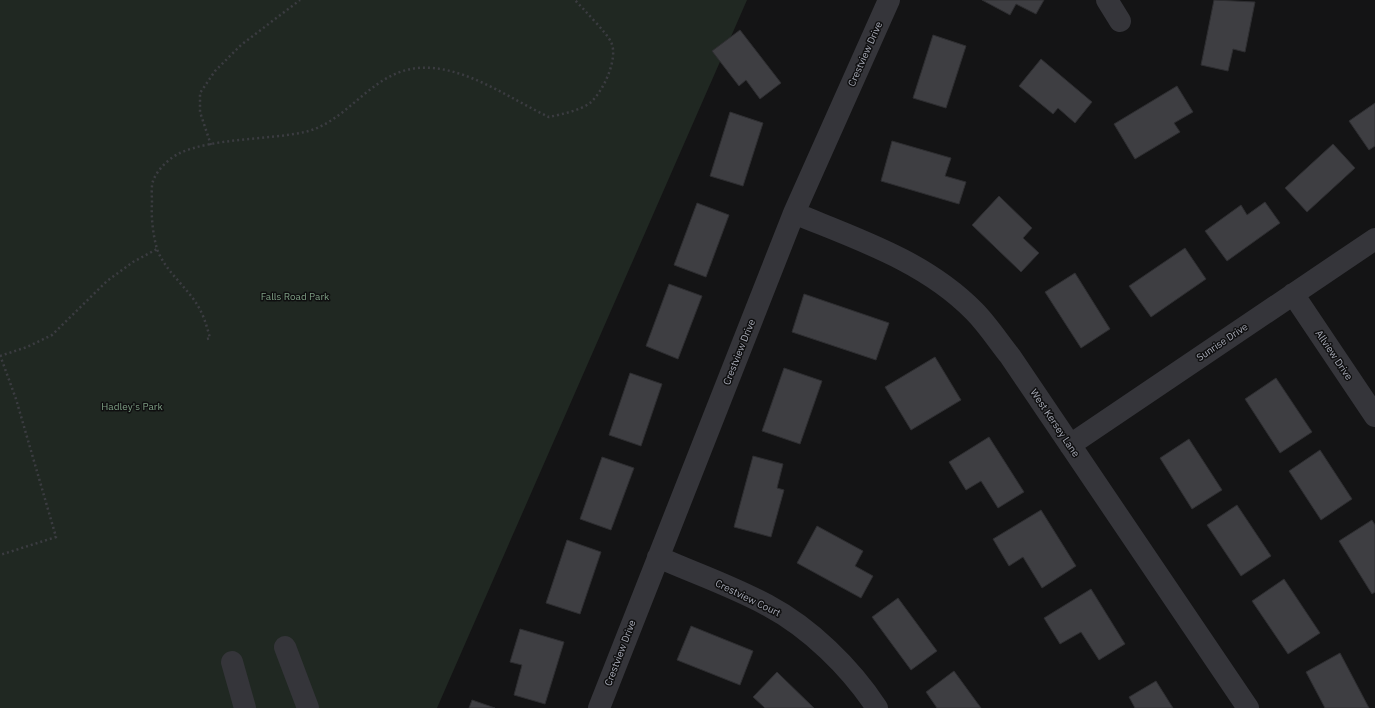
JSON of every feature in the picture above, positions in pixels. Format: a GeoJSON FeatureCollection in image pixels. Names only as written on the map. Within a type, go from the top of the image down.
{"type":"FeatureCollection","features":[{"type":"Feature","properties":{"kind":"street","name":"Crestview Drive"},"geometry":{"type":"LineString","coordinates":[[599,708],[794,212],[889,0]]}},
{"type":"Feature","properties":{"kind":"street"},"geometry":{"type":"LineString","coordinates":[[1107,0],[1120,21]]}},
{"type":"Feature","properties":{"kind":"street","name":"West Kersey Lane"},"geometry":{"type":"LineString","coordinates":[[794,212],[885,250],[915,266],[943,285],[974,311],[1010,356],[1248,708]]}},
{"type":"Feature","properties":{"kind":"street","name":"Sunrise Drive"},"geometry":{"type":"LineString","coordinates":[[1070,446],[1375,239]]}},
{"type":"Feature","properties":{"kind":"street","name":"Allview Drive"},"geometry":{"type":"LineString","coordinates":[[1293,294],[1375,416]]}},
{"type":"Feature","properties":{"kind":"street","name":"Crestview Court"},"geometry":{"type":"LineString","coordinates":[[658,557],[766,604],[794,622],[819,642],[847,670],[877,708]]}},
{"type":"Feature","properties":{"kind":"street"},"geometry":{"type":"LineString","coordinates":[[285,647],[308,708]]}},
{"type":"Feature","properties":{"kind":"street"},"geometry":{"type":"LineString","coordinates":[[232,662],[245,708]]}},
{"type":"Feature","properties":{"kind":"path"},"geometry":{"type":"LineString","coordinates":[[211,145],[200,112],[200,93],[215,71],[241,45],[300,0]]}},
{"type":"Feature","properties":{"kind":"path"},"geometry":{"type":"LineString","coordinates":[[206,339],[210,338],[205,319],[197,305],[174,278],[157,249],[151,216],[153,182],[162,166],[180,153],[211,145],[306,132],[324,126],[382,80],[398,72],[418,68],[455,73],[482,82],[549,117],[571,111],[589,103],[600,92],[611,68],[613,53],[611,42],[574,0]]}},
{"type":"Feature","properties":{"kind":"path"},"geometry":{"type":"LineString","coordinates":[[0,555],[56,537],[16,399],[0,356],[27,347],[52,335],[107,281],[133,262],[157,249]]}},
{"type":"Feature","properties":{"kind":"green space","name":"Falls Road Park"},"geometry":{"type":"Polygon","coordinates":[[[0,0],[747,0],[437,708],[0,708],[0,0]]]}},
{"type":"Feature","properties":{"kind":"building"},"geometry":{"type":"Polygon","coordinates":[[[982,0],[1044,0],[1036,14],[1016,4],[1010,15],[982,0]]]}},
{"type":"Feature","properties":{"kind":"building"},"geometry":{"type":"Polygon","coordinates":[[[1214,0],[1255,2],[1245,52],[1233,49],[1228,71],[1201,65],[1214,0]]]}},
{"type":"Feature","properties":{"kind":"building"},"geometry":{"type":"Polygon","coordinates":[[[740,30],[781,83],[760,99],[746,80],[739,86],[712,51],[740,30]]]}},
{"type":"Feature","properties":{"kind":"building"},"geometry":{"type":"Polygon","coordinates":[[[933,35],[966,46],[946,108],[913,98],[933,35]]]}},
{"type":"Feature","properties":{"kind":"building"},"geometry":{"type":"Polygon","coordinates":[[[1041,59],[1092,102],[1075,123],[1058,108],[1053,114],[1019,86],[1041,59]]]}},
{"type":"Feature","properties":{"kind":"building"},"geometry":{"type":"Polygon","coordinates":[[[1177,86],[1193,112],[1174,123],[1180,132],[1135,159],[1114,124],[1177,86]]]}},
{"type":"Feature","properties":{"kind":"building"},"geometry":{"type":"Polygon","coordinates":[[[1375,103],[1375,146],[1369,150],[1349,121],[1375,103]]]}},
{"type":"Feature","properties":{"kind":"building"},"geometry":{"type":"Polygon","coordinates":[[[730,112],[763,123],[743,186],[710,176],[730,112]]]}},
{"type":"Feature","properties":{"kind":"building"},"geometry":{"type":"Polygon","coordinates":[[[892,141],[951,158],[945,176],[966,182],[959,204],[881,181],[892,141]]]}},
{"type":"Feature","properties":{"kind":"building"},"geometry":{"type":"Polygon","coordinates":[[[1333,144],[1355,168],[1307,212],[1285,188],[1333,144]]]}},
{"type":"Feature","properties":{"kind":"building"},"geometry":{"type":"Polygon","coordinates":[[[999,196],[1032,228],[1023,238],[1039,253],[1021,272],[972,225],[999,196]]]}},
{"type":"Feature","properties":{"kind":"building"},"geometry":{"type":"Polygon","coordinates":[[[1265,202],[1280,223],[1227,261],[1205,231],[1241,205],[1247,215],[1265,202]]]}},
{"type":"Feature","properties":{"kind":"building"},"geometry":{"type":"Polygon","coordinates":[[[697,203],[729,215],[706,277],[674,265],[697,203]]]}},
{"type":"Feature","properties":{"kind":"building"},"geometry":{"type":"Polygon","coordinates":[[[1185,248],[1206,279],[1151,317],[1129,286],[1185,248]]]}},
{"type":"Feature","properties":{"kind":"building"},"geometry":{"type":"Polygon","coordinates":[[[1075,273],[1110,329],[1081,348],[1045,292],[1075,273]]]}},
{"type":"Feature","properties":{"kind":"building"},"geometry":{"type":"Polygon","coordinates":[[[669,284],[702,296],[678,359],[646,346],[669,284]]]}},
{"type":"Feature","properties":{"kind":"building"},"geometry":{"type":"Polygon","coordinates":[[[804,294],[889,323],[876,360],[792,332],[804,294]]]}},
{"type":"Feature","properties":{"kind":"building"},"geometry":{"type":"Polygon","coordinates":[[[935,357],[961,400],[911,430],[885,387],[935,357]]]}},
{"type":"Feature","properties":{"kind":"building"},"geometry":{"type":"Polygon","coordinates":[[[784,368],[822,381],[800,444],[762,431],[784,368]]]}},
{"type":"Feature","properties":{"kind":"building"},"geometry":{"type":"Polygon","coordinates":[[[630,373],[662,384],[641,446],[609,435],[630,373]]]}},
{"type":"Feature","properties":{"kind":"building"},"geometry":{"type":"Polygon","coordinates":[[[1276,378],[1312,432],[1280,453],[1245,399],[1276,378]]]}},
{"type":"Feature","properties":{"kind":"building"},"geometry":{"type":"Polygon","coordinates":[[[989,437],[1024,492],[998,508],[981,481],[966,490],[949,462],[989,437]]]}},
{"type":"Feature","properties":{"kind":"building"},"geometry":{"type":"Polygon","coordinates":[[[1189,439],[1222,490],[1192,509],[1160,458],[1189,439]]]}},
{"type":"Feature","properties":{"kind":"building"},"geometry":{"type":"Polygon","coordinates":[[[1320,450],[1352,499],[1321,520],[1289,471],[1320,450]]]}},
{"type":"Feature","properties":{"kind":"building"},"geometry":{"type":"Polygon","coordinates":[[[753,456],[783,464],[777,488],[784,490],[771,537],[734,527],[753,456]]]}},
{"type":"Feature","properties":{"kind":"building"},"geometry":{"type":"Polygon","coordinates":[[[602,457],[634,468],[611,530],[580,519],[602,457]]]}},
{"type":"Feature","properties":{"kind":"building"},"geometry":{"type":"Polygon","coordinates":[[[1237,505],[1271,556],[1241,576],[1207,525],[1237,505]]]}},
{"type":"Feature","properties":{"kind":"building"},"geometry":{"type":"Polygon","coordinates":[[[1041,510],[1076,566],[1042,588],[1023,557],[1009,566],[993,539],[1041,510]]]}},
{"type":"Feature","properties":{"kind":"building"},"geometry":{"type":"Polygon","coordinates":[[[1372,520],[1375,525],[1375,592],[1372,594],[1339,541],[1372,520]]]}},
{"type":"Feature","properties":{"kind":"building"},"geometry":{"type":"Polygon","coordinates":[[[817,526],[863,551],[855,566],[873,576],[861,598],[797,563],[817,526]]]}},
{"type":"Feature","properties":{"kind":"building"},"geometry":{"type":"Polygon","coordinates":[[[567,540],[601,552],[580,614],[546,603],[567,540]]]}},
{"type":"Feature","properties":{"kind":"building"},"geometry":{"type":"Polygon","coordinates":[[[1284,579],[1320,633],[1288,654],[1252,601],[1284,579]]]}},
{"type":"Feature","properties":{"kind":"building"},"geometry":{"type":"Polygon","coordinates":[[[1091,589],[1125,644],[1099,660],[1081,632],[1060,644],[1044,618],[1091,589]]]}},
{"type":"Feature","properties":{"kind":"building"},"geometry":{"type":"Polygon","coordinates":[[[898,598],[937,651],[911,670],[872,617],[898,598]]]}},
{"type":"Feature","properties":{"kind":"building"},"geometry":{"type":"Polygon","coordinates":[[[691,626],[753,651],[740,685],[677,660],[691,626]]]}},
{"type":"Feature","properties":{"kind":"building"},"geometry":{"type":"Polygon","coordinates":[[[520,629],[564,642],[545,704],[514,695],[522,665],[510,662],[520,629]]]}},
{"type":"Feature","properties":{"kind":"building"},"geometry":{"type":"Polygon","coordinates":[[[1340,653],[1369,708],[1325,708],[1306,672],[1340,653]]]}},
{"type":"Feature","properties":{"kind":"building"},"geometry":{"type":"Polygon","coordinates":[[[954,671],[981,708],[937,708],[926,692],[954,671]]]}},
{"type":"Feature","properties":{"kind":"building"},"geometry":{"type":"Polygon","coordinates":[[[777,672],[814,708],[765,708],[753,697],[777,672]]]}},
{"type":"Feature","properties":{"kind":"building"},"geometry":{"type":"Polygon","coordinates":[[[1156,681],[1173,708],[1135,708],[1129,697],[1156,681]]]}},
{"type":"Feature","properties":{"kind":"building"},"geometry":{"type":"Polygon","coordinates":[[[472,700],[495,708],[469,708],[472,700]]]}},
{"type":"Feature","properties":{"kind":"park label","name":"Hadley's Park"},"geometry":{"type":"Point","coordinates":[132,406]}}]}
